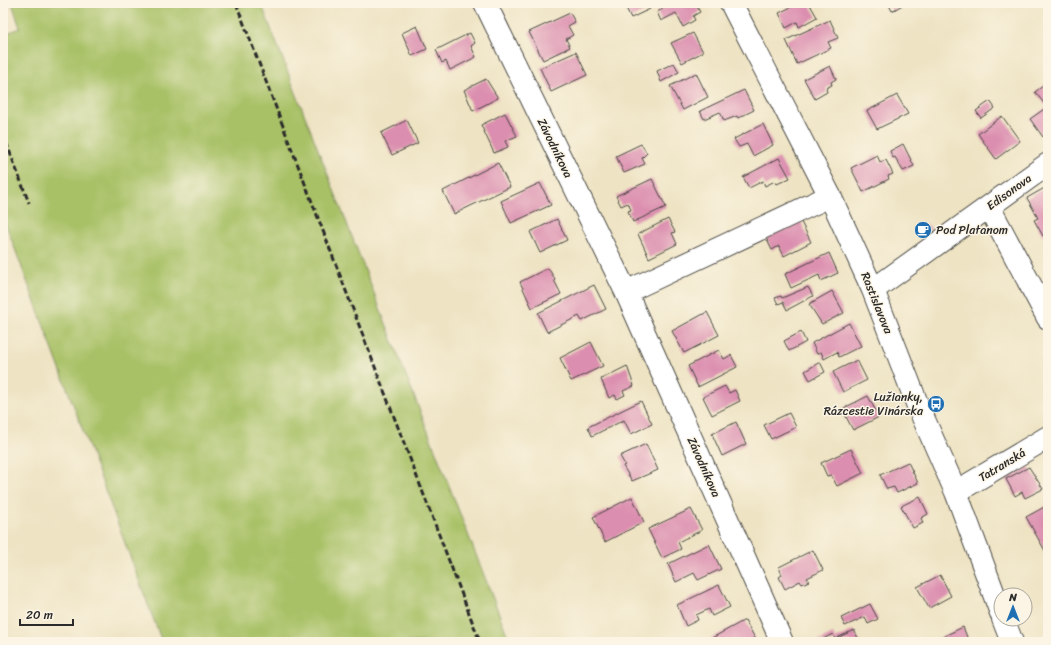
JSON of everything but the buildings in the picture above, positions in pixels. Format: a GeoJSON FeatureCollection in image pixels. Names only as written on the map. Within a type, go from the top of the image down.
{"type":"FeatureCollection","features":[{"type":"Feature","properties":{"kind":"street","name":"Závodníkova"},"geometry":{"type":"LineString","coordinates":[[484,3],[626,292],[782,642]]}},
{"type":"Feature","properties":{"kind":"street","name":"Rastislavova"},"geometry":{"type":"LineString","coordinates":[[731,3],[830,196],[873,290],[918,406],[956,492],[993,591]]}},
{"type":"Feature","properties":{"kind":"street","name":"Edisonova"},"geometry":{"type":"LineString","coordinates":[[873,290],[1048,164]]}},
{"type":"Feature","properties":{"kind":"street"},"geometry":{"type":"LineString","coordinates":[[626,292],[830,196]]}},
{"type":"Feature","properties":{"kind":"street"},"geometry":{"type":"LineString","coordinates":[[989,207],[1048,318]]}},
{"type":"Feature","properties":{"kind":"street","name":"Tatranská"},"geometry":{"type":"LineString","coordinates":[[956,492],[1048,437]]}},
{"type":"Feature","properties":{"kind":"street"},"geometry":{"type":"LineString","coordinates":[[1006,627],[1012,642]]}},
{"type":"Feature","properties":{"kind":"green space"},"geometry":{"type":"Polygon","coordinates":[[[12,3],[261,3],[510,642],[162,642],[3,217],[3,35],[20,28],[12,3]]]}},
{"type":"Feature","properties":{"kind":"railway"},"geometry":{"type":"LineString","coordinates":[[236,3],[480,642]]}},
{"type":"Feature","properties":{"kind":"railway"},"geometry":{"type":"LineString","coordinates":[[3,134],[29,203]]}},
{"type":"Feature","properties":{"kind":"place","name":"Pod Platanom"},"geometry":{"type":"Point","coordinates":[923,230]}},
{"type":"Feature","properties":{"kind":"place","name":"Lužianky, Rázcestie Vinárska"},"geometry":{"type":"Point","coordinates":[936,404]}}]}
